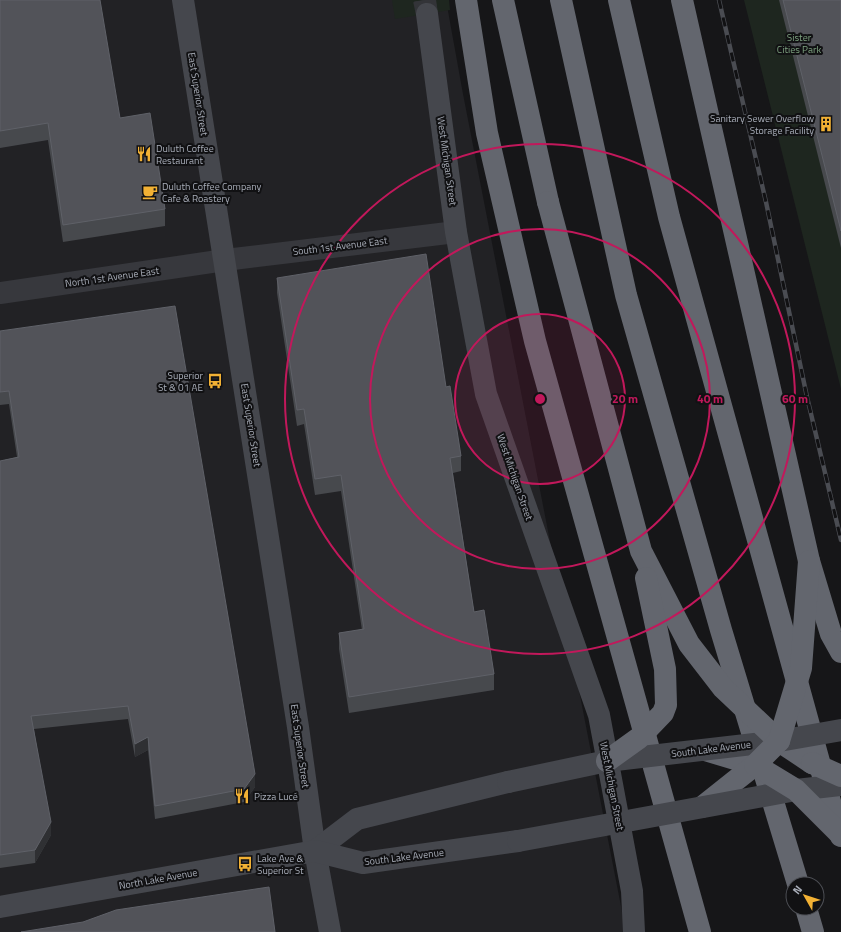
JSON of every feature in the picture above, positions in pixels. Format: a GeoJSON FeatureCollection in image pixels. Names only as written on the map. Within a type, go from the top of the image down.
{"type":"FeatureCollection","features":[{"type":"Feature","properties":{"kind":"highway"},"geometry":{"type":"LineString","coordinates":[[466,0],[487,133],[535,341],[700,932]]}},
{"type":"Feature","properties":{"kind":"highway"},"geometry":{"type":"LineString","coordinates":[[503,0],[548,202],[641,551],[665,669],[666,705],[663,713],[639,738],[607,761]]}},
{"type":"Feature","properties":{"kind":"highway"},"geometry":{"type":"LineString","coordinates":[[561,0],[626,295],[721,630],[796,876]]}},
{"type":"Feature","properties":{"kind":"highway"},"geometry":{"type":"LineString","coordinates":[[619,0],[670,217],[831,805],[841,835]]}},
{"type":"Feature","properties":{"kind":"highway"},"geometry":{"type":"LineString","coordinates":[[682,0],[809,561],[831,634],[841,652]]}},
{"type":"Feature","properties":{"kind":"highway"},"geometry":{"type":"LineString","coordinates":[[641,551],[689,644],[723,688],[778,741],[812,763],[841,776]]}},
{"type":"Feature","properties":{"kind":"highway"},"geometry":{"type":"LineString","coordinates":[[702,807],[755,765],[778,741],[801,668],[809,561]]}},
{"type":"Feature","properties":{"kind":"highway"},"geometry":{"type":"LineString","coordinates":[[705,750],[755,765],[796,790],[841,835]]}},
{"type":"Feature","properties":{"kind":"highway"},"geometry":{"type":"LineString","coordinates":[[808,916],[813,932]]}},
{"type":"Feature","properties":{"kind":"street","name":"East Superior Street"},"geometry":{"type":"LineString","coordinates":[[183,0],[298,727],[315,851],[330,932]]}},
{"type":"Feature","properties":{"kind":"street","name":"West Michigan Street"},"geometry":{"type":"LineString","coordinates":[[427,14],[456,232],[486,394],[598,715],[632,891],[634,932]]}},
{"type":"Feature","properties":{"kind":"street","name":"South 1st Avenue East"},"geometry":{"type":"LineString","coordinates":[[225,260],[456,232]]}},
{"type":"Feature","properties":{"kind":"street","name":"North 1st Avenue East"},"geometry":{"type":"LineString","coordinates":[[0,293],[225,260]]}},
{"type":"Feature","properties":{"kind":"street","name":"South Lake Avenue"},"geometry":{"type":"LineString","coordinates":[[315,851],[357,819],[508,782],[607,761],[778,741],[841,730]]}},
{"type":"Feature","properties":{"kind":"street","name":"South Lake Avenue"},"geometry":{"type":"LineString","coordinates":[[315,851],[363,863],[518,842],[796,790],[841,785]]}},
{"type":"Feature","properties":{"kind":"street","name":"North Lake Avenue"},"geometry":{"type":"LineString","coordinates":[[0,907],[315,851]]}},
{"type":"Feature","properties":{"kind":"shaded area"},"geometry":{"type":"Polygon","coordinates":[[[0,0],[446,0],[626,932],[0,932],[0,0]]]}},
{"type":"Feature","properties":{"kind":"green space"},"geometry":{"type":"Polygon","coordinates":[[[392,0],[449,0],[450,10],[395,19],[392,0]]]}},
{"type":"Feature","properties":{"kind":"green space","name":"Sister Cities Park"},"geometry":{"type":"Polygon","coordinates":[[[744,0],[841,0],[841,389],[744,0]]]}},
{"type":"Feature","properties":{"kind":"building"},"geometry":{"type":"Polygon","coordinates":[[[0,0],[100,0],[120,118],[150,113],[165,209],[63,225],[48,123],[0,131],[0,0]]]}},
{"type":"Feature","properties":{"kind":"building","name":"Sanitary Sewer Overflow Storage Facility"},"geometry":{"type":"Polygon","coordinates":[[[783,0],[841,0],[841,231],[783,0]]]}},
{"type":"Feature","properties":{"kind":"building"},"geometry":{"type":"Polygon","coordinates":[[[426,254],[446,387],[450,386],[461,456],[450,458],[474,612],[484,610],[494,674],[349,697],[339,633],[364,629],[341,475],[315,479],[304,409],[297,410],[277,278],[426,254]]]}},
{"type":"Feature","properties":{"kind":"building"},"geometry":{"type":"Polygon","coordinates":[[[175,306],[255,774],[244,789],[155,806],[148,737],[135,744],[128,706],[31,716],[51,822],[35,850],[0,855],[0,461],[19,457],[9,391],[0,392],[0,331],[175,306]]]}},
{"type":"Feature","properties":{"kind":"building"},"geometry":{"type":"Polygon","coordinates":[[[269,887],[275,932],[21,932],[83,922],[116,910],[269,887]]]}},
{"type":"Feature","properties":{"kind":"tunnel"},"geometry":{"type":"LineString","coordinates":[[424,0],[427,14]]}},
{"type":"Feature","properties":{"kind":"tunnel"},"geometry":{"type":"LineString","coordinates":[[425,0],[427,14]]}},
{"type":"Feature","properties":{"kind":"railway"},"geometry":{"type":"LineString","coordinates":[[719,0],[766,202],[807,397],[841,540]]}},
{"type":"Feature","properties":{"kind":"place","name":"Sanitary Sewer Overflow Storage Facility"},"geometry":{"type":"Point","coordinates":[826,124]}},
{"type":"Feature","properties":{"kind":"place","name":"Duluth Coffee Restaurant"},"geometry":{"type":"Point","coordinates":[144,154]}},
{"type":"Feature","properties":{"kind":"place","name":"Duluth Coffee Company Cafe & Roastery"},"geometry":{"type":"Point","coordinates":[150,192]}},
{"type":"Feature","properties":{"kind":"place","name":"Superior St & 01 AE"},"geometry":{"type":"Point","coordinates":[215,381]}},
{"type":"Feature","properties":{"kind":"place","name":"Pizza Lucé"},"geometry":{"type":"Point","coordinates":[242,796]}},
{"type":"Feature","properties":{"kind":"place","name":"Lake Ave & Superior St"},"geometry":{"type":"Point","coordinates":[245,864]}}]}
